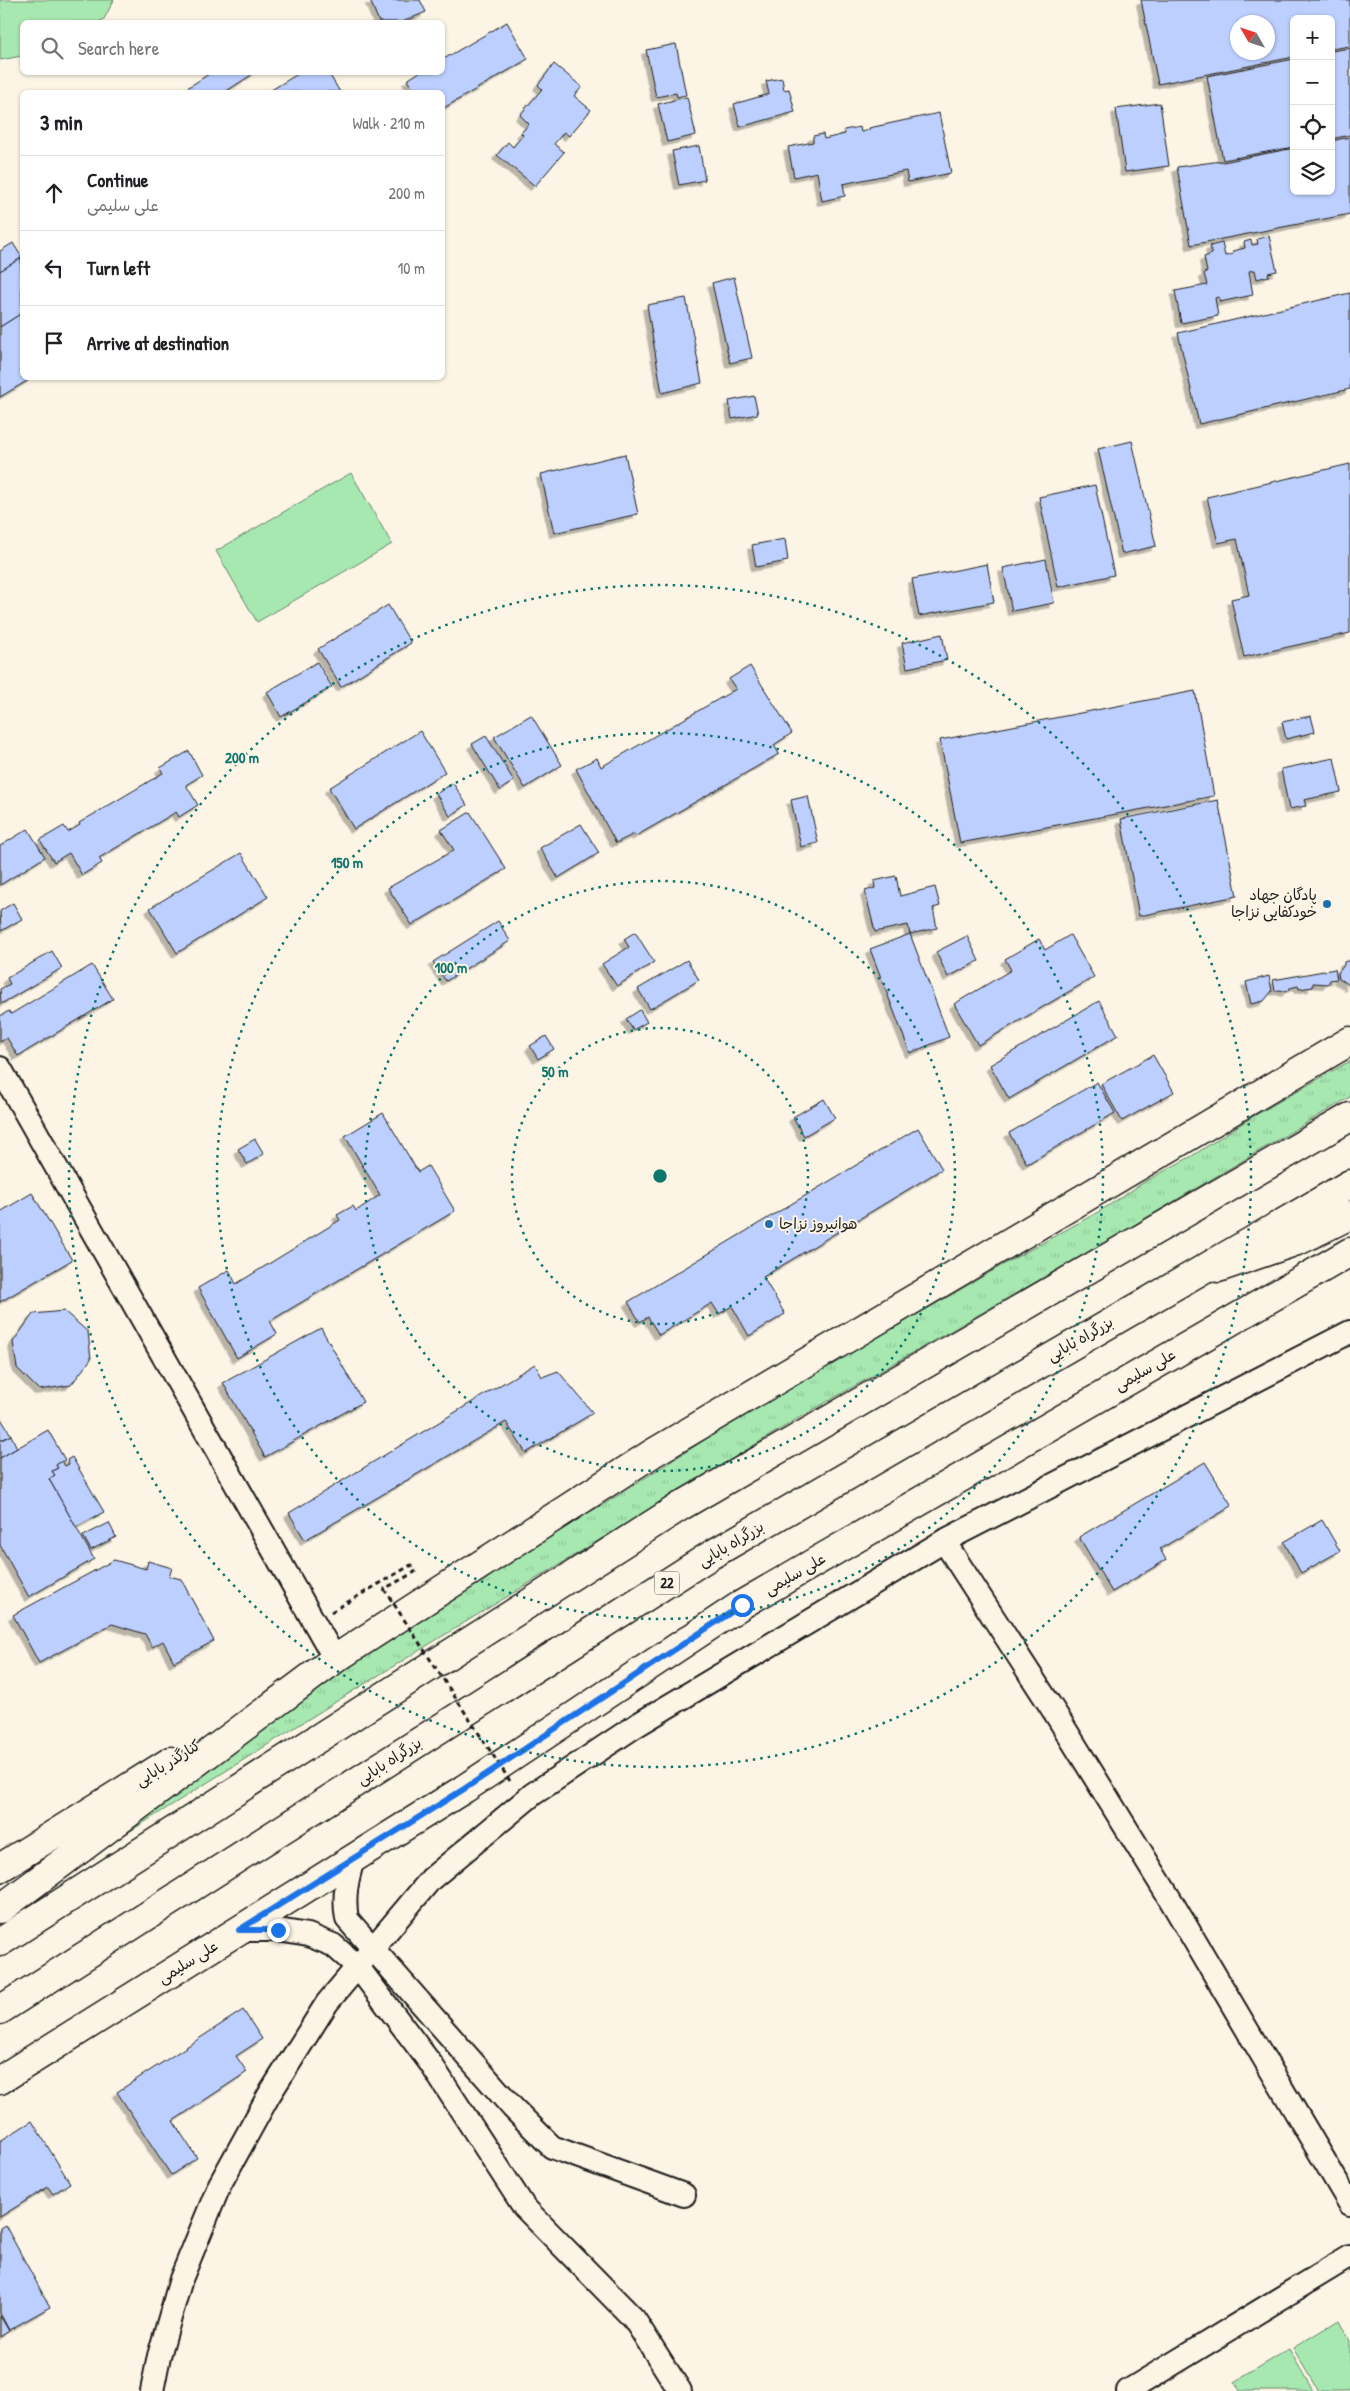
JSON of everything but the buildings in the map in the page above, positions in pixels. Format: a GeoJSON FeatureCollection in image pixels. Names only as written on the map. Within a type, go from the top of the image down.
{"type":"FeatureCollection","features":[{"type":"Feature","properties":{"kind":"main road"},"geometry":{"type":"LineString","coordinates":[[0,1909],[335,1659],[653,1453],[1350,1041]]}},
{"type":"Feature","properties":{"kind":"main road"},"geometry":{"type":"LineString","coordinates":[[0,1942],[681,1506],[1350,1117]]}},
{"type":"Feature","properties":{"kind":"main road","name":"بزرگراه بابایی"},"geometry":{"type":"LineString","coordinates":[[0,2010],[711,1555],[1350,1184]]}},
{"type":"Feature","properties":{"kind":"main road"},"geometry":{"type":"LineString","coordinates":[[1179,1282],[1300,1240],[1350,1215]]}},
{"type":"Feature","properties":{"kind":"main road","name":"علی سلیمی"},"geometry":{"type":"LineString","coordinates":[[0,2080],[464,1789],[742,1605],[1350,1252]]}},
{"type":"Feature","properties":{"kind":"main road","name":"کنارگذر بابایی"},"geometry":{"type":"LineString","coordinates":[[0,1868],[335,1659]]}},
{"type":"Feature","properties":{"kind":"street"},"geometry":{"type":"LineString","coordinates":[[0,1068],[335,1659]]}},
{"type":"Feature","properties":{"kind":"street"},"geometry":{"type":"LineString","coordinates":[[152,2391],[158,2356],[181,2279],[220,2184],[269,2095],[327,2003],[431,1878],[533,1794],[637,1724],[944,1541],[1263,1374],[1350,1332]]}},
{"type":"Feature","properties":{"kind":"street"},"geometry":{"type":"LineString","coordinates":[[944,1541],[1057,1716],[1170,1899],[1350,2204]]}},
{"type":"Feature","properties":{"kind":"street"},"geometry":{"type":"LineString","coordinates":[[353,1858],[346,1882],[344,1903],[347,1919],[513,2108],[552,2147],[684,2195]]}},
{"type":"Feature","properties":{"kind":"street"},"geometry":{"type":"LineString","coordinates":[[239,1930],[278,1930],[308,1935],[332,1945],[358,1967],[432,2064],[524,2207],[634,2319],[680,2391]]}},
{"type":"Feature","properties":{"kind":"street"},"geometry":{"type":"LineString","coordinates":[[1128,2391],[1350,2256]]}},
{"type":"Feature","properties":{"kind":"path"},"geometry":{"type":"LineString","coordinates":[[314,1622],[411,1565],[415,1572],[384,1589],[510,1781]]}},
{"type":"Feature","properties":{"kind":"green space"},"geometry":{"type":"Polygon","coordinates":[[[0,0],[114,0],[102,20],[20,20],[20,56],[0,60],[0,0]]]}},
{"type":"Feature","properties":{"kind":"green space"},"geometry":{"type":"Polygon","coordinates":[[[351,473],[392,544],[257,622],[216,551],[351,473]]]}},
{"type":"Feature","properties":{"kind":"green space"},"geometry":{"type":"Polygon","coordinates":[[[1350,1061],[1350,1097],[1114,1237],[792,1422],[353,1691],[105,1847],[271,1713],[580,1517],[606,1503],[737,1419],[1006,1263],[1100,1211],[1146,1181],[1192,1156],[1252,1117],[1350,1061]]]}},
{"type":"Feature","properties":{"kind":"green space"},"geometry":{"type":"Polygon","coordinates":[[[1339,2320],[1350,2341],[1350,2391],[1318,2391],[1293,2348],[1339,2320]]]}},
{"type":"Feature","properties":{"kind":"green space"},"geometry":{"type":"Polygon","coordinates":[[[1289,2349],[1313,2391],[1240,2391],[1235,2382],[1289,2349]]]}},
{"type":"Feature","properties":{"kind":"place","name":"پادگان جهاد خودکفایی نزاجا"},"geometry":{"type":"Point","coordinates":[1327,904]}},
{"type":"Feature","properties":{"kind":"place","name":"هوانیروز نزاجا"},"geometry":{"type":"Point","coordinates":[769,1224]}},
{"type":"Feature","properties":{"kind":"route"},"geometry":{"type":"LineString","coordinates":[[278,1930],[239,1930],[464,1789],[742,1605]]}}]}
